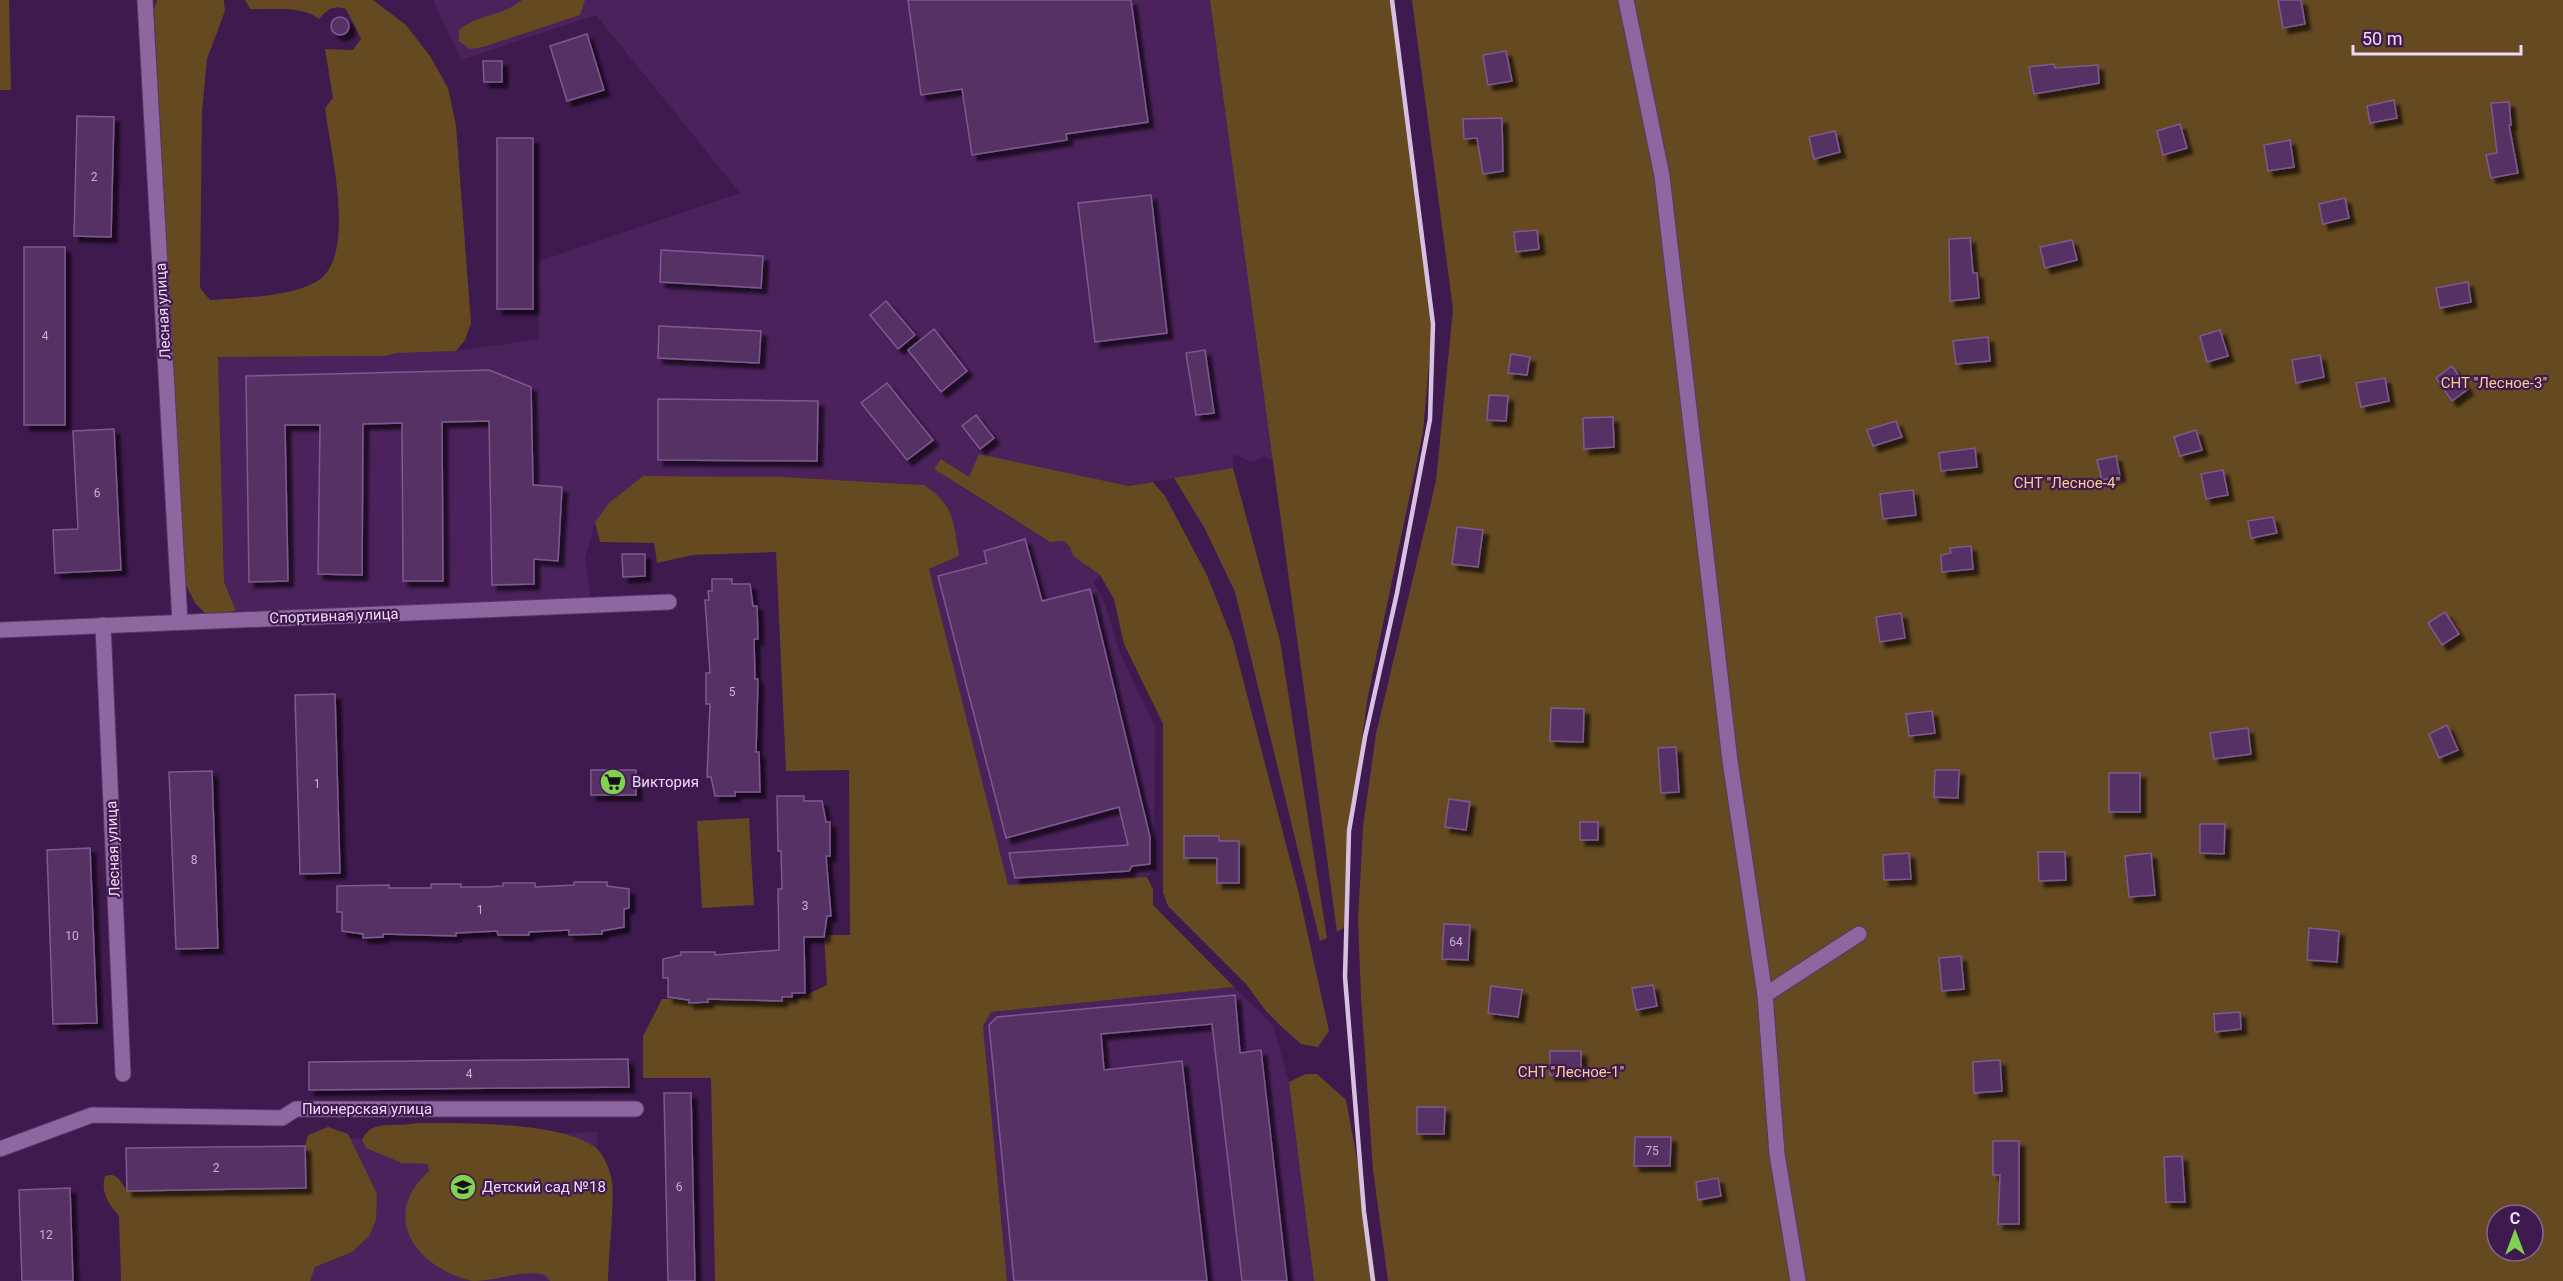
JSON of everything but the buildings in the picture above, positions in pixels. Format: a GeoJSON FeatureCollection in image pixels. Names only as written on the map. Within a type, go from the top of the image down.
{"type":"FeatureCollection","features":[{"type":"Feature","properties":{"kind":"street","name":"Лесная улица"},"geometry":{"type":"LineString","coordinates":[[145,0],[180,622]]}},
{"type":"Feature","properties":{"kind":"street"},"geometry":{"type":"LineString","coordinates":[[1626,0],[1662,176],[1730,761],[1766,995],[1777,1154],[1798,1281]]}},
{"type":"Feature","properties":{"kind":"street","name":"Спортивная улица"},"geometry":{"type":"LineString","coordinates":[[0,630],[669,602]]}},
{"type":"Feature","properties":{"kind":"street","name":"Лесная улица"},"geometry":{"type":"LineString","coordinates":[[103,625],[123,1074]]}},
{"type":"Feature","properties":{"kind":"street"},"geometry":{"type":"LineString","coordinates":[[1766,995],[1860,934]]}},
{"type":"Feature","properties":{"kind":"street","name":"Пионерская улица"},"geometry":{"type":"LineString","coordinates":[[0,1149],[92,1115],[282,1118],[296,1109],[636,1109]]}},
{"type":"Feature","properties":{"kind":"shaded area"},"geometry":{"type":"Polygon","coordinates":[[[433,0],[1210,0],[1273,461],[1265,456],[1251,462],[1233,454],[1233,468],[1129,486],[979,454],[969,478],[958,485],[1050,542],[1064,541],[1070,547],[1073,556],[1100,575],[1094,583],[1105,603],[1119,651],[1155,727],[1154,871],[1147,877],[1008,886],[929,569],[924,485],[782,477],[643,476],[609,503],[595,522],[585,559],[591,599],[236,611],[224,582],[218,357],[385,356],[397,353],[456,351],[539,339],[537,262],[740,193],[596,15],[461,60],[433,0]]]}},
{"type":"Feature","properties":{"kind":"shaded area"},"geometry":{"type":"Polygon","coordinates":[[[1234,987],[1273,1025],[1289,1082],[1314,1281],[1007,1281],[983,1026],[991,1012],[1234,987]]]}},
{"type":"Feature","properties":{"kind":"shaded area","name":"Детский сад №18"},"geometry":{"type":"Polygon","coordinates":[[[597,1132],[600,1281],[226,1281],[329,1235],[327,1139],[597,1132]]]}},
{"type":"Feature","properties":{"kind":"green space"},"geometry":{"type":"Polygon","coordinates":[[[0,0],[9,0],[11,90],[0,90],[0,0]]]}},
{"type":"Feature","properties":{"kind":"green space"},"geometry":{"type":"Polygon","coordinates":[[[157,0],[224,0],[225,11],[207,59],[202,111],[200,288],[210,300],[266,296],[308,286],[319,280],[330,267],[337,248],[338,200],[325,108],[333,98],[325,49],[353,50],[361,39],[346,9],[337,7],[331,9],[319,19],[295,10],[250,9],[245,0],[373,0],[406,25],[430,56],[448,88],[456,125],[471,323],[465,340],[456,351],[397,353],[385,356],[218,357],[224,582],[236,611],[206,614],[195,603],[185,583],[154,9],[157,0]]]}},
{"type":"Feature","properties":{"kind":"green space"},"geometry":{"type":"Polygon","coordinates":[[[522,0],[585,0],[580,15],[483,47],[470,49],[459,41],[459,30],[466,25],[507,9],[522,0]]]}},
{"type":"Feature","properties":{"kind":"green space"},"geometry":{"type":"Polygon","coordinates":[[[1210,0],[1392,0],[1432,330],[1423,432],[1368,696],[1350,824],[1346,926],[1337,932],[1210,0]]]}},
{"type":"Feature","properties":{"kind":"green space","name":"СНТ \"Лесное-4\""},"geometry":{"type":"Polygon","coordinates":[[[1412,0],[2563,0],[2563,1281],[1388,1281],[1373,1170],[1361,997],[1358,920],[1363,827],[1376,734],[1436,481],[1453,309],[1412,0]]]}},
{"type":"Feature","properties":{"kind":"green space"},"geometry":{"type":"Polygon","coordinates":[[[979,454],[1129,486],[1153,482],[1165,496],[1207,575],[1233,641],[1299,894],[1329,1031],[1318,1047],[1301,1044],[1284,1029],[1266,1011],[1246,984],[1168,906],[1163,893],[1163,724],[1124,644],[1114,599],[1100,575],[1073,556],[1070,547],[1064,541],[1050,542],[934,469],[941,459],[969,477],[979,454]]]}},
{"type":"Feature","properties":{"kind":"green space"},"geometry":{"type":"Polygon","coordinates":[[[1233,468],[1280,641],[1327,938],[1320,941],[1235,592],[1204,527],[1174,478],[1233,468]]]}},
{"type":"Feature","properties":{"kind":"green space"},"geometry":{"type":"Polygon","coordinates":[[[643,476],[782,477],[924,485],[934,493],[942,500],[951,515],[959,556],[929,569],[1008,885],[1147,877],[1153,889],[1153,905],[1234,987],[991,1012],[983,1026],[1007,1281],[715,1281],[711,1078],[643,1078],[643,1036],[662,999],[797,999],[827,985],[824,935],[850,935],[849,770],[786,771],[776,552],[693,555],[657,563],[654,543],[600,542],[595,522],[609,503],[643,476]]]}},
{"type":"Feature","properties":{"kind":"green space"},"geometry":{"type":"Polygon","coordinates":[[[749,818],[754,905],[702,908],[697,821],[749,818]]]}},
{"type":"Feature","properties":{"kind":"green space"},"geometry":{"type":"Polygon","coordinates":[[[1306,1074],[1317,1074],[1346,1100],[1365,1203],[1376,1281],[1314,1281],[1289,1082],[1306,1074]]]}},
{"type":"Feature","properties":{"kind":"green space","name":"Детский сад №18"},"geometry":{"type":"Polygon","coordinates":[[[416,1123],[509,1125],[535,1128],[580,1139],[596,1148],[607,1164],[612,1185],[608,1281],[550,1281],[545,1275],[528,1273],[472,1281],[435,1265],[421,1253],[411,1238],[406,1223],[406,1206],[414,1188],[429,1171],[428,1164],[402,1163],[366,1148],[362,1140],[366,1133],[378,1126],[416,1123]]]}},
{"type":"Feature","properties":{"kind":"green space"},"geometry":{"type":"Polygon","coordinates":[[[328,1127],[348,1134],[377,1194],[376,1220],[369,1236],[352,1252],[315,1267],[310,1281],[121,1281],[119,1216],[106,1198],[105,1176],[116,1177],[127,1191],[305,1188],[305,1146],[308,1135],[328,1127]]]}},
{"type":"Feature","properties":{"kind":"railway"},"geometry":{"type":"LineString","coordinates":[[1373,1281],[1364,1212],[1345,977],[1349,831],[1365,737],[1397,593],[1430,419],[1433,324],[1392,0]]}},
{"type":"Feature","properties":{"kind":"place","name":"Виктория"},"geometry":{"type":"Point","coordinates":[613,782]}},
{"type":"Feature","properties":{"kind":"place","name":"Детский сад №18"},"geometry":{"type":"Point","coordinates":[463,1187]}},
{"type":"Feature","properties":{"kind":"park label","name":"СНТ \"Лесное-3\""},"geometry":{"type":"Point","coordinates":[2494,383]}},
{"type":"Feature","properties":{"kind":"park label","name":"СНТ \"Лесное-1\""},"geometry":{"type":"Point","coordinates":[1571,1072]}}]}
